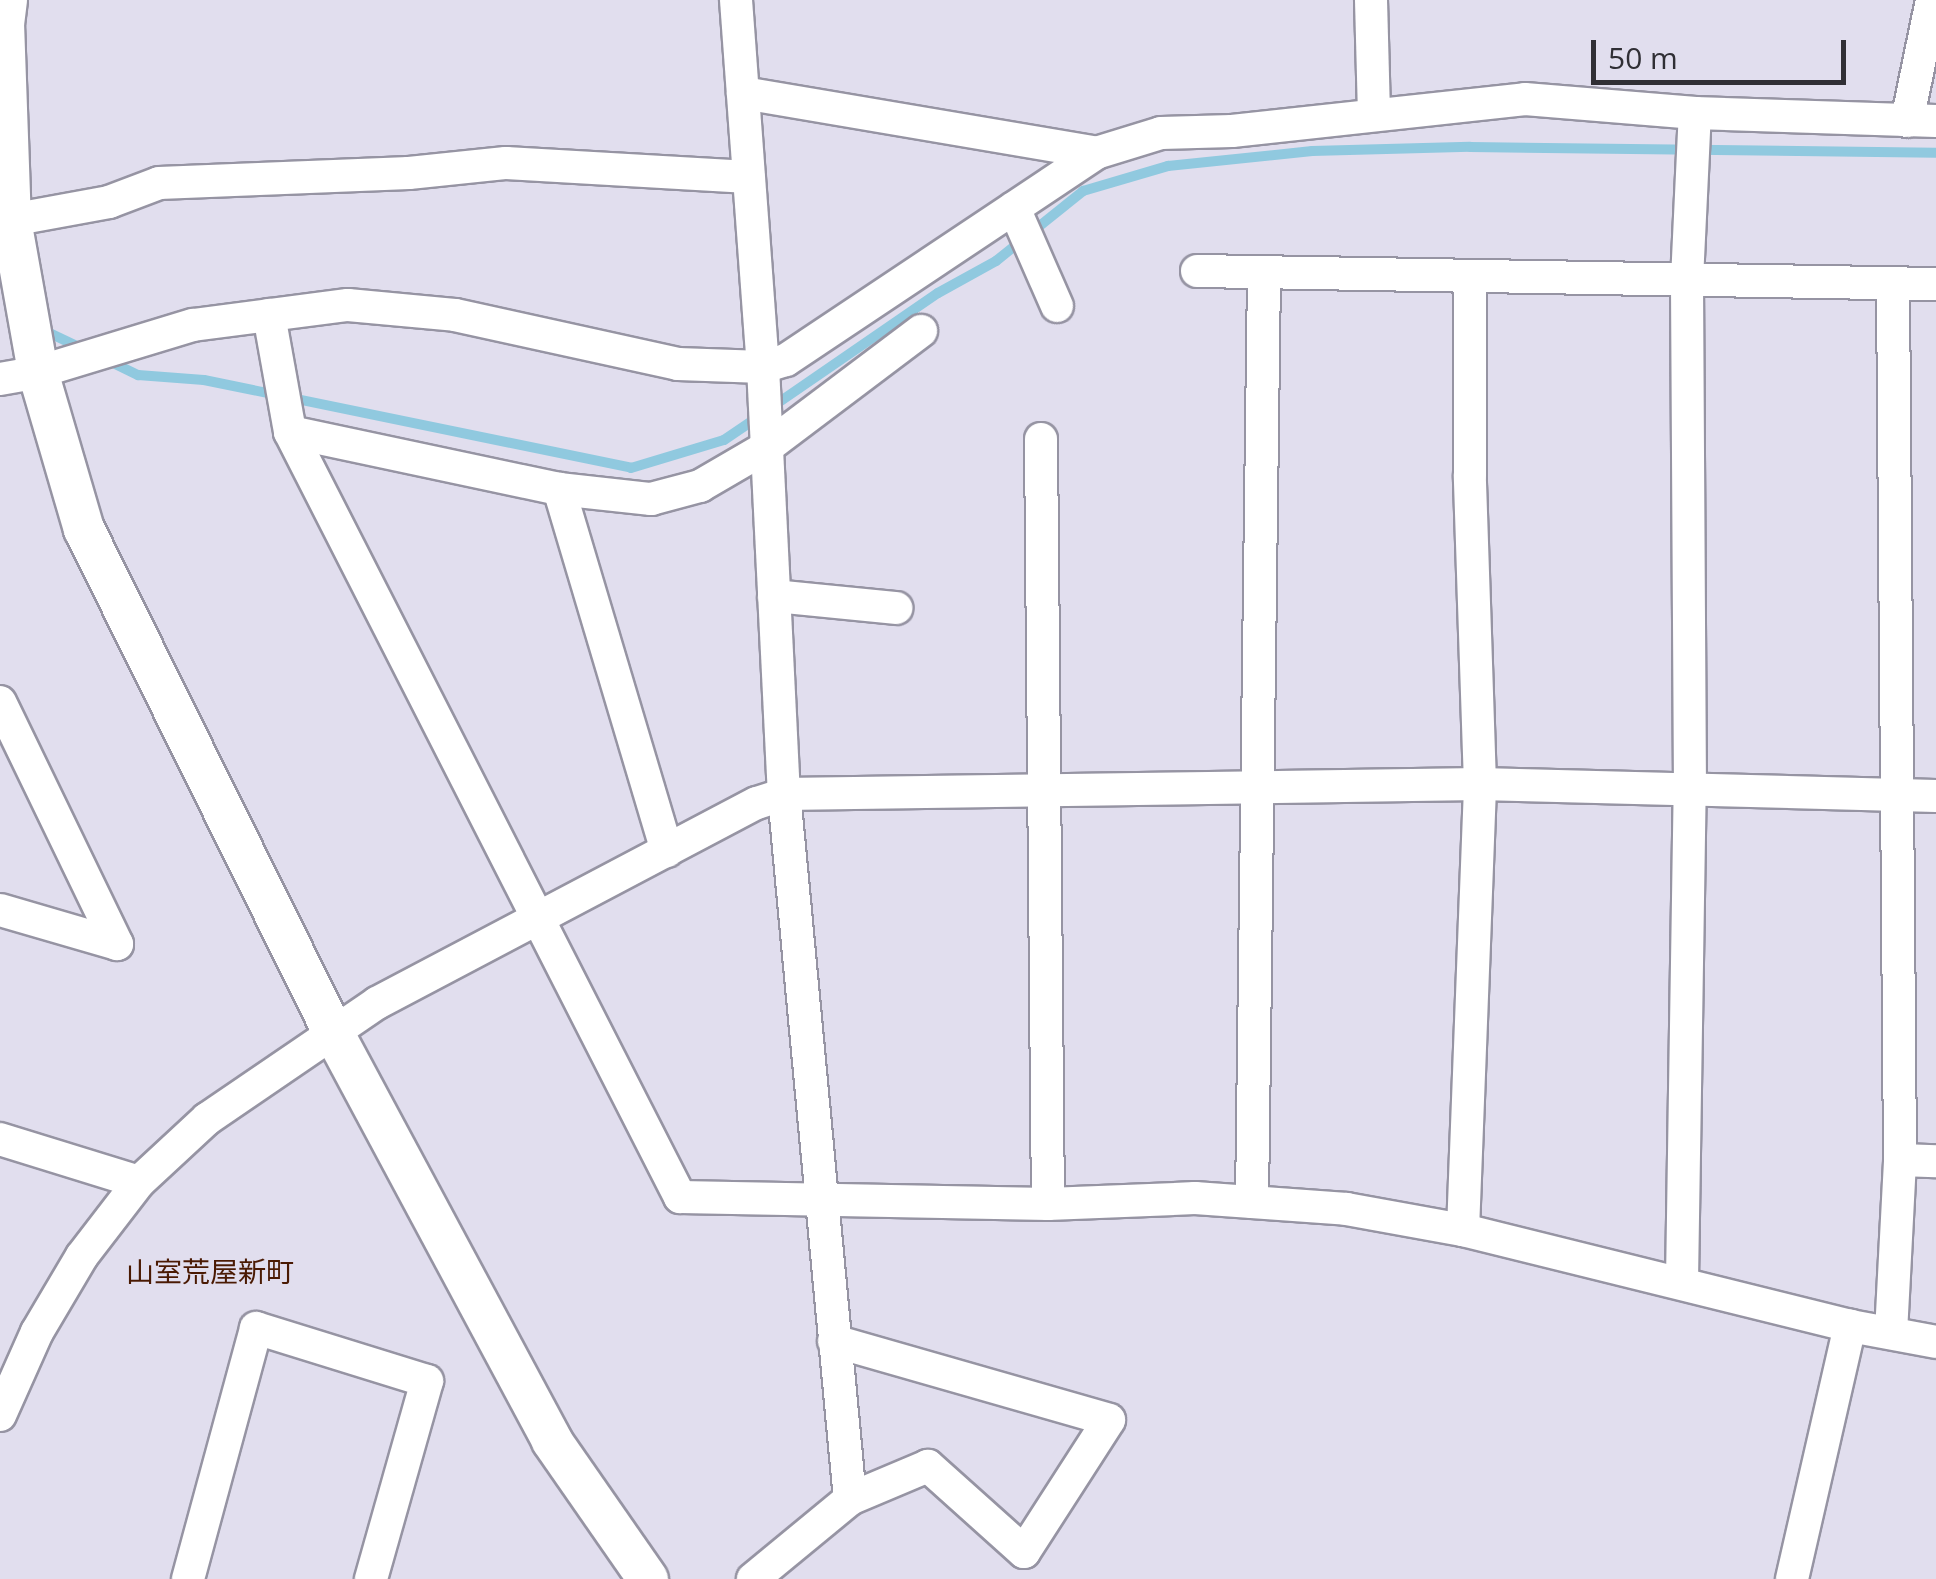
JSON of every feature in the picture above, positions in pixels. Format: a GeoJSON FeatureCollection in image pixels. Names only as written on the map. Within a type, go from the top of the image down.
{"type":"FeatureCollection","features":[{"type":"Feature","properties":{"kind":"street"},"geometry":{"type":"LineString","coordinates":[[8,0],[4,23],[19,375],[84,529],[332,1030],[552,1440],[648,1579]]}},
{"type":"Feature","properties":{"kind":"street"},"geometry":{"type":"LineString","coordinates":[[736,0],[763,377],[784,794],[850,1498]]}},
{"type":"Feature","properties":{"kind":"street"},"geometry":{"type":"LineString","coordinates":[[1371,0],[1374,115]]}},
{"type":"Feature","properties":{"kind":"street"},"geometry":{"type":"LineString","coordinates":[[19,375],[193,325],[348,305],[456,315],[678,364],[763,377],[1016,212],[1096,153],[1160,133],[1232,131],[1526,99],[1696,118],[1921,121],[1932,0]]}},
{"type":"Feature","properties":{"kind":"street"},"geometry":{"type":"LineString","coordinates":[[743,93],[1096,153]]}},
{"type":"Feature","properties":{"kind":"street"},"geometry":{"type":"LineString","coordinates":[[1682,1281],[1690,790],[1688,280],[1696,118]]}},
{"type":"Feature","properties":{"kind":"street"},"geometry":{"type":"LineString","coordinates":[[11,220],[109,202],[159,184],[409,173],[506,163],[749,177]]}},
{"type":"Feature","properties":{"kind":"street"},"geometry":{"type":"LineString","coordinates":[[1016,212],[1057,306]]}},
{"type":"Feature","properties":{"kind":"street"},"geometry":{"type":"LineString","coordinates":[[1197,271],[1936,284]]}},
{"type":"Feature","properties":{"kind":"street"},"geometry":{"type":"LineString","coordinates":[[1252,1202],[1261,787],[1264,273]]}},
{"type":"Feature","properties":{"kind":"street"},"geometry":{"type":"LineString","coordinates":[[1463,1230],[1480,784],[1470,475],[1470,277]]}},
{"type":"Feature","properties":{"kind":"street"},"geometry":{"type":"LineString","coordinates":[[1890,1333],[1900,1160],[1894,797],[1893,284]]}},
{"type":"Feature","properties":{"kind":"street"},"geometry":{"type":"LineString","coordinates":[[268,316],[289,426],[680,1197],[1048,1204],[1195,1198],[1347,1210],[1463,1230],[1682,1281],[1850,1326],[1936,1342]]}},
{"type":"Feature","properties":{"kind":"street"},"geometry":{"type":"LineString","coordinates":[[289,426],[558,489],[650,499],[700,486],[921,331]]}},
{"type":"Feature","properties":{"kind":"street"},"geometry":{"type":"LineString","coordinates":[[1041,439],[1048,1204]]}},
{"type":"Feature","properties":{"kind":"street"},"geometry":{"type":"LineString","coordinates":[[558,489],[667,851]]}},
{"type":"Feature","properties":{"kind":"street"},"geometry":{"type":"LineString","coordinates":[[774,596],[896,608]]}},
{"type":"Feature","properties":{"kind":"street"},"geometry":{"type":"LineString","coordinates":[[0,702],[117,944],[0,910]]}},
{"type":"Feature","properties":{"kind":"street"},"geometry":{"type":"LineString","coordinates":[[0,1415],[37,1332],[82,1256],[139,1182],[207,1118],[332,1030],[757,803],[784,794],[1480,784],[1936,796]]}},
{"type":"Feature","properties":{"kind":"street"},"geometry":{"type":"LineString","coordinates":[[0,1139],[139,1182]]}},
{"type":"Feature","properties":{"kind":"street"},"geometry":{"type":"LineString","coordinates":[[1900,1160],[1936,1160]]}},
{"type":"Feature","properties":{"kind":"street"},"geometry":{"type":"LineString","coordinates":[[1792,1579],[1850,1326]]}},
{"type":"Feature","properties":{"kind":"street"},"geometry":{"type":"LineString","coordinates":[[188,1579],[256,1328],[428,1381],[371,1579]]}},
{"type":"Feature","properties":{"kind":"street"},"geometry":{"type":"LineString","coordinates":[[753,1579],[850,1498],[928,1466],[1024,1552],[1110,1420],[834,1341]]}},
{"type":"Feature","properties":{"kind":"waterway"},"geometry":{"type":"LineString","coordinates":[[772,407],[938,293],[996,261],[1083,191],[1168,166],[1312,151],[1470,147],[1936,153]]}},
{"type":"Feature","properties":{"kind":"waterway"},"geometry":{"type":"LineString","coordinates":[[41,329],[85,350]]}},
{"type":"Feature","properties":{"kind":"waterway"},"geometry":{"type":"LineString","coordinates":[[105,359],[138,375],[204,380],[631,468],[724,440],[758,417]]}},
{"type":"Feature","properties":{"kind":"district","name":"山室荒屋新町"},"geometry":{"type":"Point","coordinates":[210,1271]}}]}
